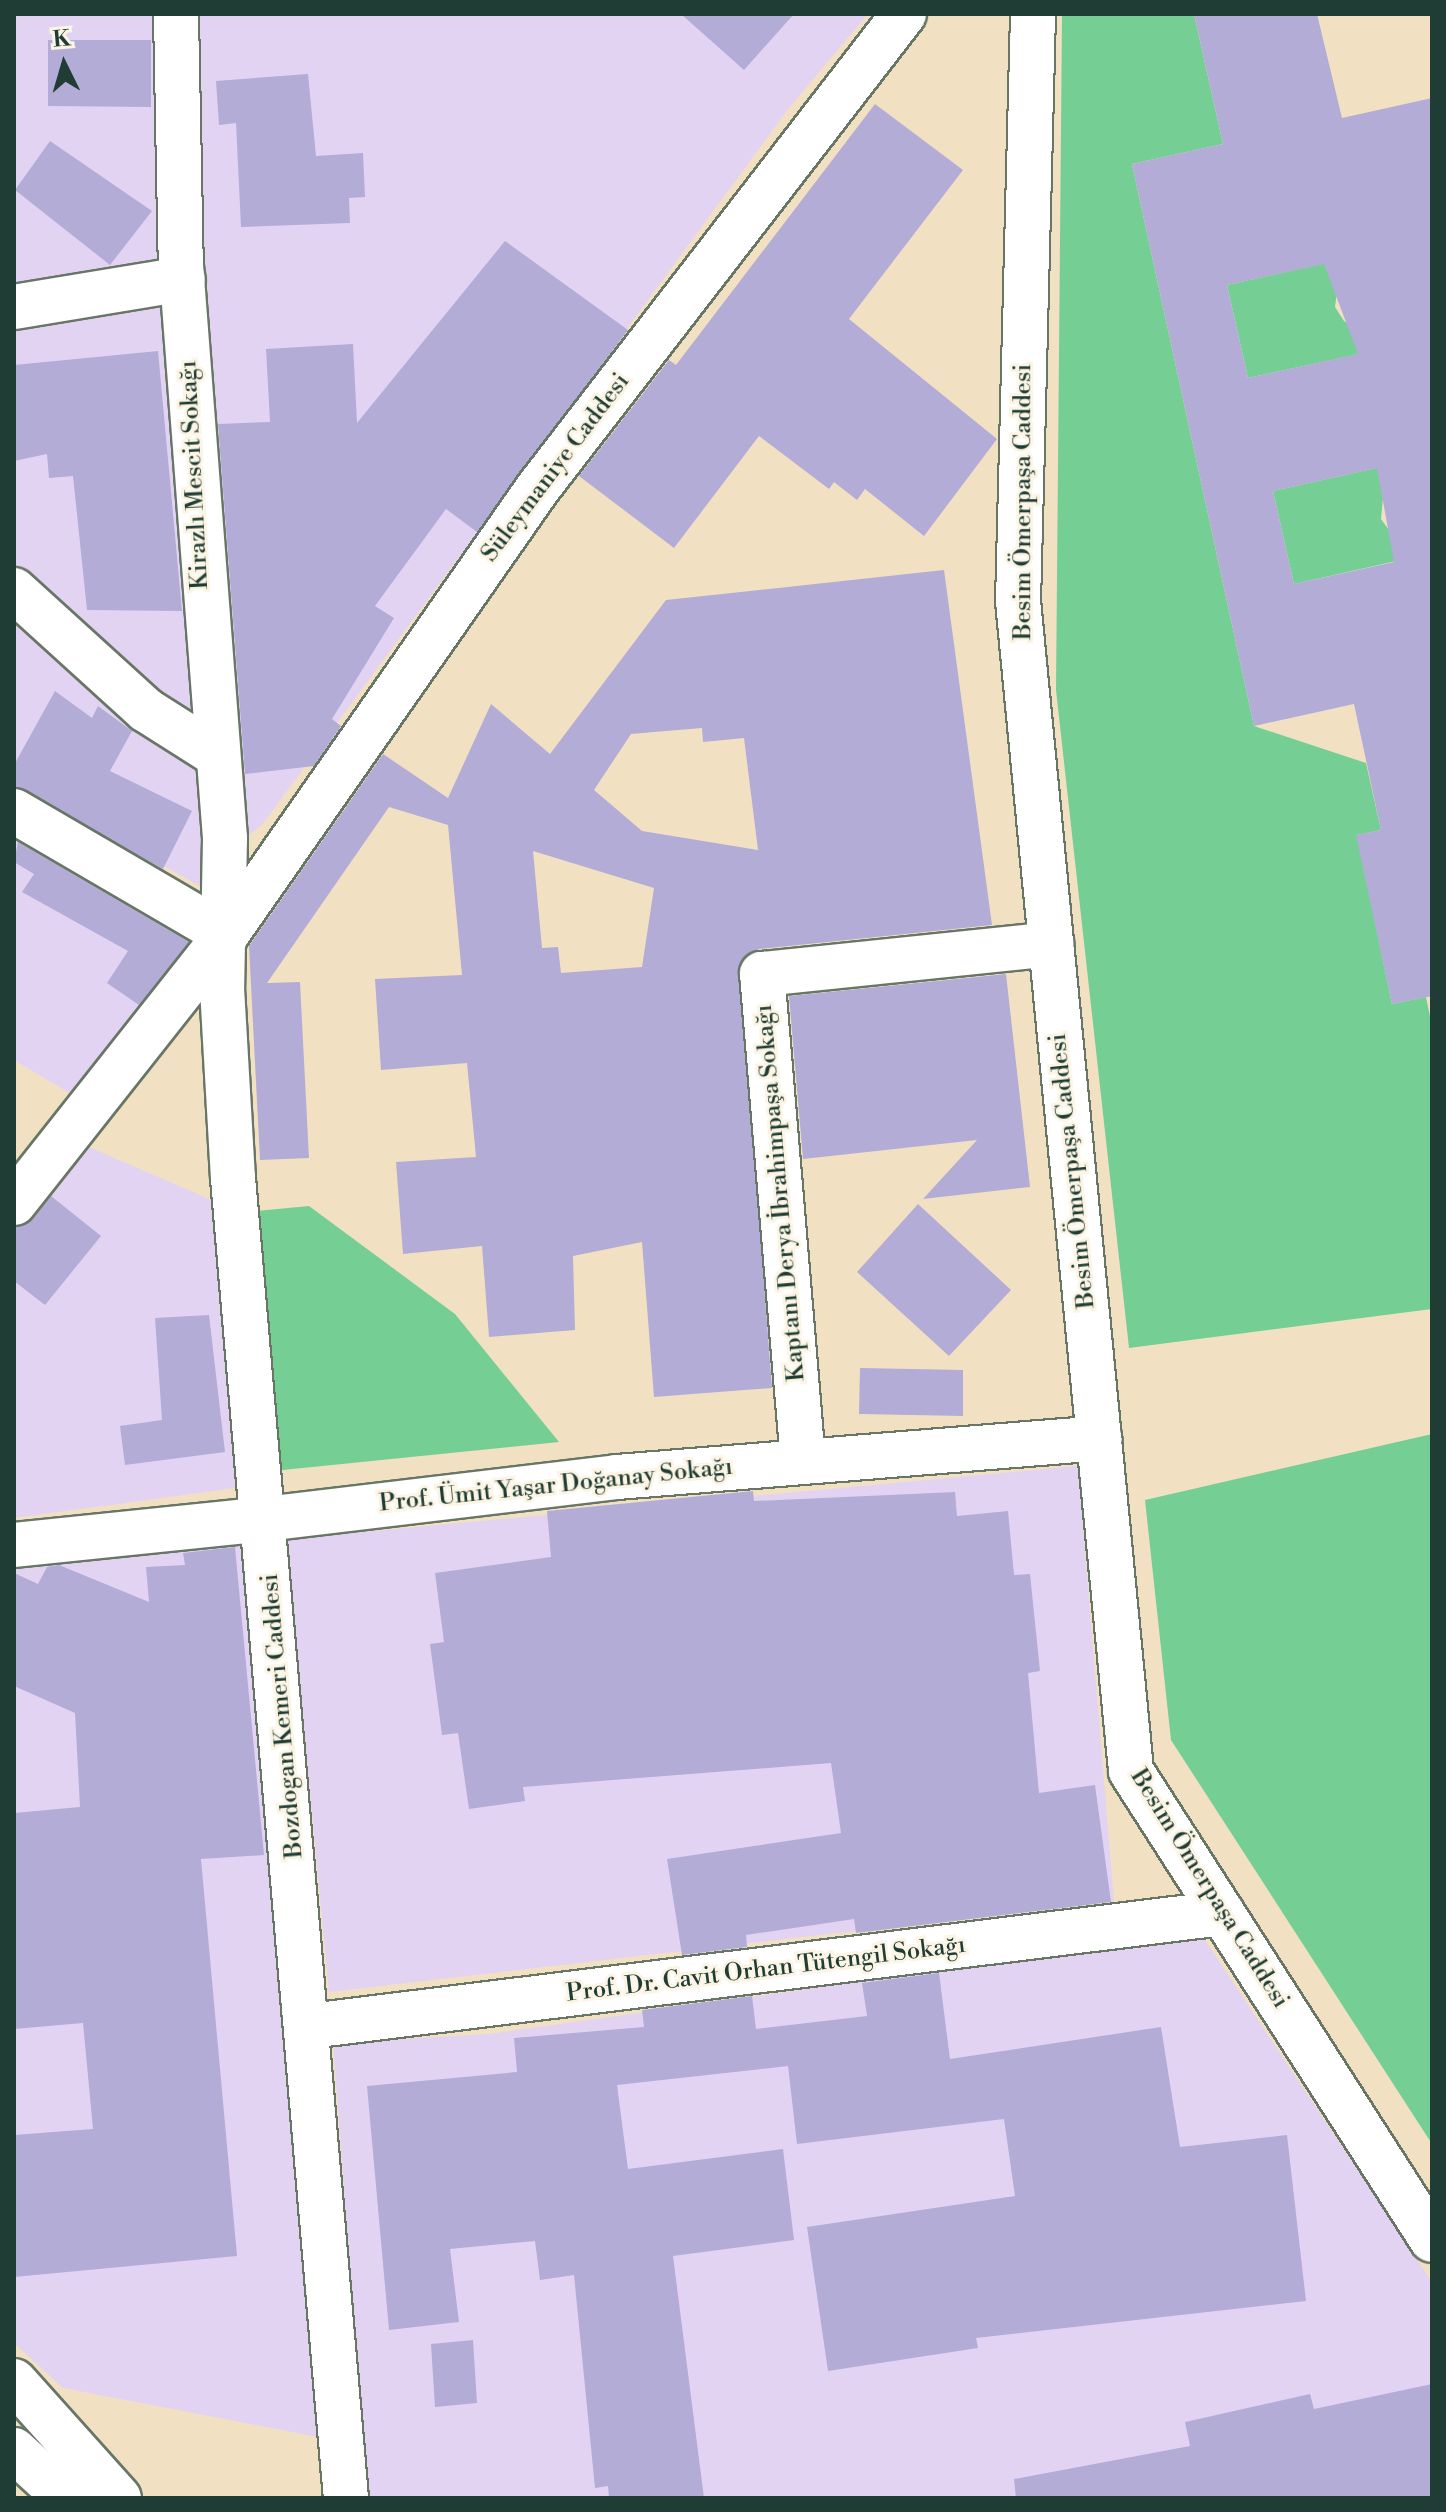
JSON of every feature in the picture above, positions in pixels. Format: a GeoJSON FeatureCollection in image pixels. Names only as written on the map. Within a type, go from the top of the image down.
{"type":"FeatureCollection","features":[{"type":"Feature","properties":{"kind":"street","name":"Kirazlı Mescit Sokağı"},"geometry":{"type":"LineString","coordinates":[[176,14],[183,279],[217,755],[226,935]]}},
{"type":"Feature","properties":{"kind":"street","name":"Süleymaniye Caddesi"},"geometry":{"type":"LineString","coordinates":[[14,1203],[226,935],[538,488],[904,14]]}},
{"type":"Feature","properties":{"kind":"street","name":"Besim Ömerpaşa Caddesi"},"geometry":{"type":"LineString","coordinates":[[1033,14],[1018,601],[1131,1771],[1432,2240]]}},
{"type":"Feature","properties":{"kind":"street"},"geometry":{"type":"LineString","coordinates":[[14,307],[183,279]]}},
{"type":"Feature","properties":{"kind":"street"},"geometry":{"type":"LineString","coordinates":[[14,590],[146,710],[217,755]]}},
{"type":"Feature","properties":{"kind":"street"},"geometry":{"type":"LineString","coordinates":[[14,811],[226,935]]}},
{"type":"Feature","properties":{"kind":"street","name":"Bozdogan Kemeri Caddesi"},"geometry":{"type":"LineString","coordinates":[[226,935],[233,1178],[310,2026],[346,2498]]}},
{"type":"Feature","properties":{"kind":"street","name":"Kaptanı Derya İbrahimpaşa Sokağı"},"geometry":{"type":"LineString","coordinates":[[803,1461],[762,974],[1051,944]]}},
{"type":"Feature","properties":{"kind":"street","name":"Prof. Ümit Yaşar Doğanay Sokağı"},"geometry":{"type":"LineString","coordinates":[[14,1545],[803,1461],[1099,1438]]}},
{"type":"Feature","properties":{"kind":"street","name":"Prof. Dr. Cavit Orhan Tütengil Sokağı"},"geometry":{"type":"LineString","coordinates":[[310,2026],[1222,1913]]}},
{"type":"Feature","properties":{"kind":"street"},"geometry":{"type":"LineString","coordinates":[[14,2381],[119,2498]]}},
{"type":"Feature","properties":{"kind":"street"},"geometry":{"type":"LineString","coordinates":[[14,2450],[66,2498]]}},
{"type":"Feature","properties":{"kind":"shaded area"},"geometry":{"type":"Polygon","coordinates":[[[14,14],[154,14],[205,889],[14,782],[14,14]]]}},
{"type":"Feature","properties":{"kind":"shaded area"},"geometry":{"type":"Polygon","coordinates":[[[188,14],[868,14],[789,108],[262,825],[241,841],[199,291],[188,14]]]}},
{"type":"Feature","properties":{"kind":"shaded area"},"geometry":{"type":"Polygon","coordinates":[[[14,838],[193,940],[71,1094],[14,1060],[14,838]]]}},
{"type":"Feature","properties":{"kind":"shaded area"},"geometry":{"type":"Polygon","coordinates":[[[80,1143],[223,1205],[243,1487],[14,1518],[14,1221],[80,1143]]]}},
{"type":"Feature","properties":{"kind":"shaded area"},"geometry":{"type":"Polygon","coordinates":[[[1078,1466],[1114,1901],[329,1992],[286,1539],[1078,1466]]]}},
{"type":"Feature","properties":{"kind":"shaded area"},"geometry":{"type":"Polygon","coordinates":[[[242,1538],[318,2437],[63,2388],[14,2343],[14,1565],[242,1538]]]}},
{"type":"Feature","properties":{"kind":"shaded area"},"geometry":{"type":"Polygon","coordinates":[[[1201,1934],[1432,2282],[1432,2498],[367,2498],[333,2043],[488,2034],[1201,1934]]]}},
{"type":"Feature","properties":{"kind":"green space"},"geometry":{"type":"Polygon","coordinates":[[[1062,14],[1194,14],[1223,144],[1132,164],[1254,726],[1366,763],[1381,830],[1357,835],[1392,1004],[1426,997],[1432,1026],[1432,1309],[1129,1348],[1056,690],[1062,14]]]}},
{"type":"Feature","properties":{"kind":"green space"},"geometry":{"type":"Polygon","coordinates":[[[1366,254],[1338,285],[1335,307],[1344,321],[1387,348],[1248,378],[1227,285],[1366,254]]]}},
{"type":"Feature","properties":{"kind":"green space"},"geometry":{"type":"Polygon","coordinates":[[[1412,460],[1383,498],[1381,519],[1394,537],[1432,553],[1294,584],[1273,491],[1412,460]]]}},
{"type":"Feature","properties":{"kind":"green space"},"geometry":{"type":"Polygon","coordinates":[[[309,1206],[455,1314],[559,1442],[273,1471],[246,1212],[309,1206]]]}},
{"type":"Feature","properties":{"kind":"green space"},"geometry":{"type":"Polygon","coordinates":[[[1432,1434],[1432,2144],[1171,1740],[1145,1500],[1432,1434]]]}},
{"type":"Feature","properties":{"kind":"building"},"geometry":{"type":"Polygon","coordinates":[[[681,14],[794,14],[744,70],[681,14]]]}},
{"type":"Feature","properties":{"kind":"building"},"geometry":{"type":"Polygon","coordinates":[[[1194,14],[1317,14],[1342,118],[1432,98],[1432,996],[1392,1004],[1356,835],[1381,830],[1354,704],[1254,726],[1132,164],[1223,144],[1194,14]],[[1324,264],[1227,285],[1248,378],[1358,354],[1324,264]],[[1377,468],[1273,491],[1294,584],[1394,562],[1377,468]]]}},
{"type":"Feature","properties":{"kind":"building"},"geometry":{"type":"Polygon","coordinates":[[[48,40],[151,40],[151,107],[48,106],[48,40]]]}},
{"type":"Feature","properties":{"kind":"building"},"geometry":{"type":"Polygon","coordinates":[[[308,74],[316,156],[363,153],[365,197],[349,198],[350,223],[241,227],[236,123],[219,125],[216,81],[308,74]]]}},
{"type":"Feature","properties":{"kind":"building"},"geometry":{"type":"Polygon","coordinates":[[[875,104],[963,170],[849,319],[997,439],[924,536],[865,489],[857,500],[834,482],[829,489],[759,436],[674,548],[579,476],[669,360],[676,365],[875,104]]]}},
{"type":"Feature","properties":{"kind":"building"},"geometry":{"type":"Polygon","coordinates":[[[50,141],[152,211],[110,265],[15,190],[50,141]]]}},
{"type":"Feature","properties":{"kind":"building"},"geometry":{"type":"Polygon","coordinates":[[[505,241],[628,330],[477,532],[446,509],[375,606],[394,618],[332,719],[341,726],[314,766],[245,774],[218,424],[270,422],[266,349],[353,344],[357,423],[505,241]]]}},
{"type":"Feature","properties":{"kind":"building"},"geometry":{"type":"Polygon","coordinates":[[[158,351],[182,611],[87,610],[73,476],[49,478],[47,454],[14,461],[14,365],[158,351]]]}},
{"type":"Feature","properties":{"kind":"building"},"geometry":{"type":"Polygon","coordinates":[[[944,570],[992,925],[759,949],[740,963],[772,1388],[654,1397],[642,1242],[573,1256],[575,1330],[489,1337],[482,1246],[403,1254],[396,1162],[476,1157],[467,1063],[381,1070],[375,979],[462,975],[448,825],[389,807],[267,983],[300,982],[309,1158],[260,1160],[249,946],[383,754],[448,798],[491,704],[550,754],[666,600],[944,570]],[[702,728],[631,734],[594,790],[642,831],[758,850],[744,738],[703,742],[702,728]],[[533,851],[542,948],[558,947],[561,973],[642,967],[654,888],[533,851]]]}},
{"type":"Feature","properties":{"kind":"building"},"geometry":{"type":"Polygon","coordinates":[[[55,691],[92,718],[98,706],[132,731],[110,771],[192,811],[163,869],[14,786],[14,765],[55,691]]]}},
{"type":"Feature","properties":{"kind":"building"},"geometry":{"type":"Polygon","coordinates":[[[18,842],[189,942],[139,1005],[107,983],[128,951],[22,892],[34,874],[14,862],[18,842]]]}},
{"type":"Feature","properties":{"kind":"building"},"geometry":{"type":"Polygon","coordinates":[[[1006,974],[1030,1187],[923,1199],[977,1140],[803,1159],[789,996],[1006,974]]]}},
{"type":"Feature","properties":{"kind":"building"},"geometry":{"type":"Polygon","coordinates":[[[51,1196],[101,1236],[45,1305],[14,1281],[14,1227],[33,1219],[51,1196]]]}},
{"type":"Feature","properties":{"kind":"building"},"geometry":{"type":"Polygon","coordinates":[[[918,1204],[1011,1290],[949,1356],[857,1272],[918,1204]]]}},
{"type":"Feature","properties":{"kind":"building"},"geometry":{"type":"Polygon","coordinates":[[[209,1315],[225,1452],[125,1465],[120,1426],[162,1420],[155,1318],[209,1315]]]}},
{"type":"Feature","properties":{"kind":"building"},"geometry":{"type":"Polygon","coordinates":[[[860,1368],[963,1370],[963,1416],[859,1414],[860,1368]]]}},
{"type":"Feature","properties":{"kind":"building"},"geometry":{"type":"Polygon","coordinates":[[[753,1491],[754,1501],[955,1492],[957,1516],[1008,1511],[1014,1575],[1030,1574],[1040,1671],[1028,1673],[1039,1793],[1095,1785],[1111,1902],[856,1933],[854,1919],[746,1935],[747,1947],[682,1955],[667,1859],[841,1833],[831,1763],[523,1787],[525,1801],[469,1809],[458,1733],[442,1735],[430,1644],[444,1642],[435,1573],[551,1557],[547,1511],[753,1491]]]}},
{"type":"Feature","properties":{"kind":"building"},"geometry":{"type":"Polygon","coordinates":[[[235,1547],[264,1855],[201,1859],[237,2256],[14,2277],[14,2135],[93,2129],[83,2023],[14,2029],[14,1813],[80,1807],[75,1713],[14,1686],[14,1573],[38,1584],[47,1567],[59,1565],[149,1602],[146,1567],[185,1565],[183,1553],[235,1547]]]}},
{"type":"Feature","properties":{"kind":"building"},"geometry":{"type":"Polygon","coordinates":[[[939,1973],[950,2059],[1161,2027],[1180,2147],[1287,2135],[1306,2301],[976,2338],[978,2348],[828,2371],[807,2227],[1015,2196],[1004,2119],[797,2144],[788,2066],[617,2085],[628,2169],[783,2149],[794,2240],[673,2256],[704,2498],[609,2498],[608,2486],[595,2488],[574,2275],[540,2280],[535,2241],[450,2249],[459,2322],[389,2330],[367,2086],[517,2072],[514,2038],[644,2027],[642,2010],[752,1996],[756,2029],[867,2016],[862,1983],[939,1973]]]}},
{"type":"Feature","properties":{"kind":"building"},"geometry":{"type":"Polygon","coordinates":[[[473,2340],[477,2403],[435,2407],[431,2344],[473,2340]]]}},
{"type":"Feature","properties":{"kind":"building"},"geometry":{"type":"Polygon","coordinates":[[[1432,2384],[1432,2498],[1016,2498],[1014,2479],[1190,2446],[1185,2422],[1310,2394],[1314,2409],[1432,2384]]]}}]}
